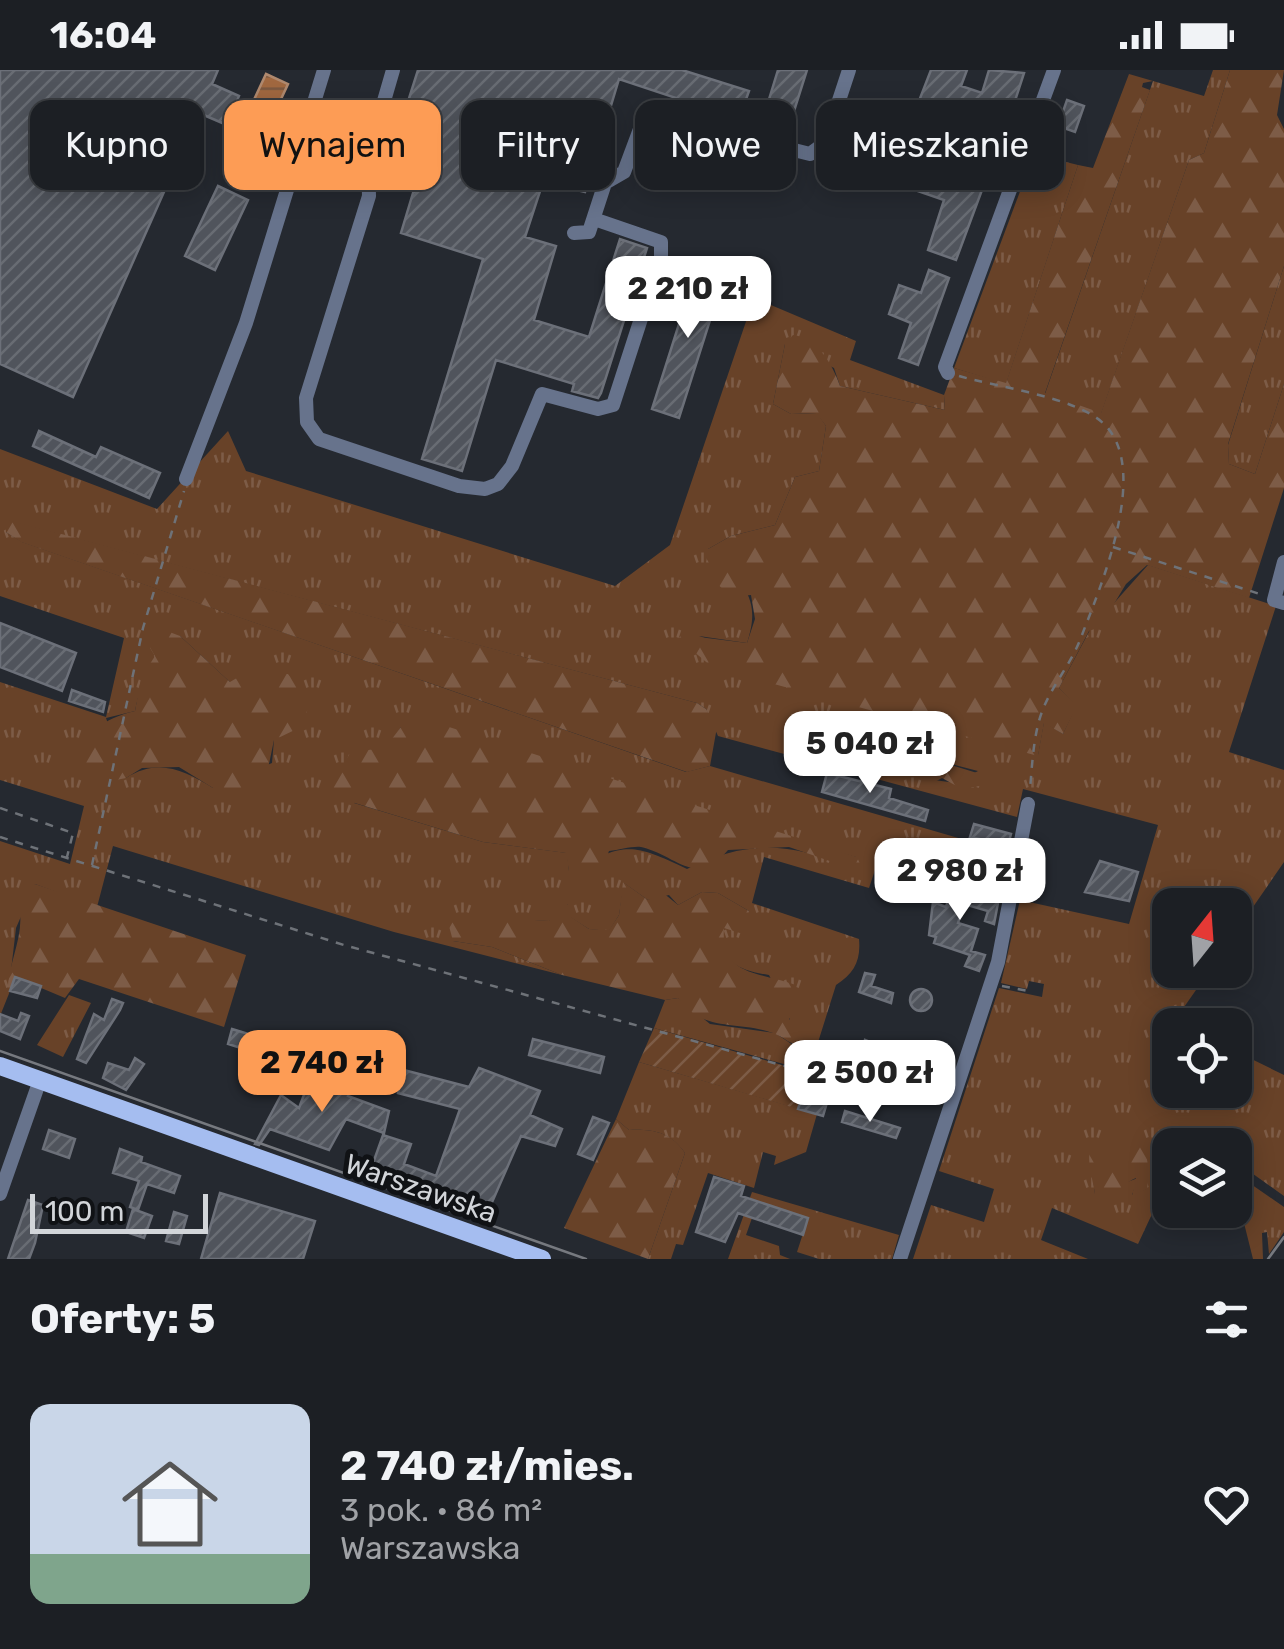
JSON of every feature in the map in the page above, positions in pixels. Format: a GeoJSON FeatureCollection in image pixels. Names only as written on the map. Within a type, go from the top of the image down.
{"type":"FeatureCollection","features":[{"type":"Feature","properties":{"kind":"main road","name":"Warszawska"},"geometry":{"type":"LineString","coordinates":[[0,1066],[542,1259]]}},
{"type":"Feature","properties":{"kind":"street"},"geometry":{"type":"LineString","coordinates":[[315,100],[324,70]]}},
{"type":"Feature","properties":{"kind":"street"},"geometry":{"type":"LineString","coordinates":[[384,100],[393,70]]}},
{"type":"Feature","properties":{"kind":"street"},"geometry":{"type":"LineString","coordinates":[[574,233],[588,232],[605,183],[624,172],[646,113],[802,154],[822,149],[849,70]]}},
{"type":"Feature","properties":{"kind":"street"},"geometry":{"type":"LineString","coordinates":[[948,373],[946,366],[1054,70]]}},
{"type":"Feature","properties":{"kind":"street"},"geometry":{"type":"LineString","coordinates":[[186,479],[246,323],[287,190]]}},
{"type":"Feature","properties":{"kind":"street"},"geometry":{"type":"LineString","coordinates":[[368,190],[309,386],[307,422],[328,445],[459,486],[485,489],[506,476],[542,394],[598,409],[614,405],[661,257],[660,242],[594,219]]}},
{"type":"Feature","properties":{"kind":"street"},"geometry":{"type":"LineString","coordinates":[[1279,601],[1284,562]]}},
{"type":"Feature","properties":{"kind":"street"},"geometry":{"type":"LineString","coordinates":[[900,1259],[1001,949],[1028,804]]}},
{"type":"Feature","properties":{"kind":"street"},"geometry":{"type":"LineString","coordinates":[[0,1194],[40,1080]]}},
{"type":"Feature","properties":{"kind":"path"},"geometry":{"type":"LineString","coordinates":[[948,373],[1065,404],[1105,424],[1124,466],[1126,485],[1112,547],[1081,638],[1039,721],[1028,804]]}},
{"type":"Feature","properties":{"kind":"path"},"geometry":{"type":"LineString","coordinates":[[92,865],[144,628],[186,479]]}},
{"type":"Feature","properties":{"kind":"path"},"geometry":{"type":"LineString","coordinates":[[1112,547],[1279,601]]}},
{"type":"Feature","properties":{"kind":"path"},"geometry":{"type":"LineString","coordinates":[[0,808],[72,833],[69,859]]}},
{"type":"Feature","properties":{"kind":"path"},"geometry":{"type":"LineString","coordinates":[[0,837],[344,945],[792,1068]]}},
{"type":"Feature","properties":{"kind":"path"},"geometry":{"type":"LineString","coordinates":[[1000,986],[1033,992]]}},
{"type":"Feature","properties":{"kind":"green space"},"geometry":{"type":"Polygon","coordinates":[[[1213,70],[1230,70],[1204,153],[1189,160],[1101,414],[1045,394],[1153,81],[1204,96],[1213,70]]]}},
{"type":"Feature","properties":{"kind":"green space"},"geometry":{"type":"Polygon","coordinates":[[[1230,70],[1284,70],[1277,115],[1284,129],[1284,266],[1228,444],[1229,464],[1255,474],[1284,384],[1284,488],[1249,598],[1147,565],[1126,584],[1100,627],[1089,631],[1059,688],[1077,706],[1063,734],[1044,723],[1038,756],[712,667],[678,638],[683,635],[747,643],[755,619],[751,595],[731,597],[705,572],[708,549],[731,536],[775,525],[795,477],[819,471],[826,426],[816,413],[791,414],[773,404],[785,344],[793,335],[817,346],[840,386],[945,410],[944,395],[954,368],[1006,383],[1078,165],[1093,168],[1129,74],[1153,81],[1143,83],[1142,87],[1150,90],[1045,393],[1101,413],[1189,160],[1204,153],[1230,70]]]}},
{"type":"Feature","properties":{"kind":"green space"},"geometry":{"type":"Polygon","coordinates":[[[1064,162],[1078,165],[1006,384],[954,368],[1021,190],[1064,190],[1064,162]]]}},
{"type":"Feature","properties":{"kind":"green space"},"geometry":{"type":"Polygon","coordinates":[[[1284,266],[1284,384],[1255,474],[1229,464],[1228,445],[1284,266]]]}},
{"type":"Feature","properties":{"kind":"green space"},"geometry":{"type":"Polygon","coordinates":[[[754,298],[856,341],[850,360],[944,395],[945,410],[840,386],[834,368],[785,344],[773,404],[791,414],[817,413],[826,426],[819,471],[795,477],[775,525],[731,536],[708,549],[746,590],[751,626],[747,643],[699,636],[1038,755],[1044,722],[1063,734],[1076,706],[1059,688],[1090,630],[1148,565],[1276,606],[1229,752],[1284,770],[1284,862],[1252,908],[1252,888],[1152,888],[1152,988],[1197,988],[1183,1008],[1152,1008],[1152,1108],[1252,1108],[1252,1059],[1284,1075],[1284,1196],[1252,1173],[1252,1128],[1152,1128],[1152,1214],[1138,1244],[1052,1208],[1041,1240],[1088,1259],[913,1259],[931,1205],[984,1222],[994,1189],[939,1171],[999,988],[1042,997],[1044,984],[1029,981],[1027,989],[1001,983],[1020,900],[1129,924],[1158,825],[1023,789],[1017,817],[718,736],[706,709],[697,703],[6,520],[6,532],[22,542],[686,772],[710,766],[1010,853],[1002,899],[878,861],[869,888],[764,857],[752,903],[859,939],[857,960],[852,971],[836,985],[809,1071],[654,1028],[665,1000],[678,998],[710,1024],[775,1033],[793,1045],[789,1014],[769,975],[733,963],[725,949],[723,927],[731,927],[749,911],[718,893],[702,892],[678,905],[669,895],[648,900],[624,883],[619,915],[609,931],[589,929],[570,917],[568,904],[549,921],[522,920],[453,941],[492,947],[562,975],[394,932],[113,846],[97,907],[35,884],[16,928],[8,996],[0,1016],[0,841],[70,864],[84,806],[0,780],[0,682],[106,717],[124,638],[0,596],[0,449],[157,509],[228,431],[246,471],[615,586],[670,545],[754,298]],[[180,636],[150,669],[135,711],[106,718],[126,778],[149,769],[171,769],[213,788],[272,763],[274,740],[231,683],[180,636]],[[401,727],[354,803],[483,842],[567,853],[569,871],[603,855],[628,849],[653,854],[687,869],[749,849],[787,849],[850,867],[856,857],[401,727]],[[928,758],[920,764],[934,780],[956,783],[978,771],[928,758]],[[1144,1145],[1093,1178],[1095,1194],[1138,1178],[1132,1195],[1146,1189],[1144,1145]]]}},
{"type":"Feature","properties":{"kind":"green space"},"geometry":{"type":"Polygon","coordinates":[[[5,519],[697,703],[706,709],[717,727],[710,766],[687,772],[21,542],[6,532],[5,519]]]}},
{"type":"Feature","properties":{"kind":"green space"},"geometry":{"type":"Polygon","coordinates":[[[151,625],[180,636],[230,682],[247,672],[288,674],[309,697],[305,725],[274,740],[264,788],[213,788],[179,767],[142,768],[126,778],[96,784],[80,773],[84,748],[95,731],[112,719],[135,711],[141,678],[155,656],[147,643],[151,625]]]}},
{"type":"Feature","properties":{"kind":"green space"},"geometry":{"type":"Polygon","coordinates":[[[424,719],[857,857],[860,864],[850,868],[789,847],[728,850],[706,867],[695,868],[634,847],[609,851],[599,878],[577,884],[569,871],[566,853],[483,842],[335,797],[332,782],[351,752],[385,748],[401,727],[424,719]]]}},
{"type":"Feature","properties":{"kind":"green space"},"geometry":{"type":"Polygon","coordinates":[[[928,758],[987,776],[985,785],[962,789],[942,778],[929,785],[916,771],[921,760],[928,758]]]}},
{"type":"Feature","properties":{"kind":"green space"},"geometry":{"type":"Polygon","coordinates":[[[623,882],[648,900],[662,892],[678,905],[702,892],[718,893],[749,911],[743,934],[724,928],[724,944],[736,964],[745,970],[796,985],[792,995],[797,1010],[789,1019],[802,1029],[802,1046],[759,1029],[709,1021],[678,998],[665,1000],[562,975],[492,947],[453,941],[449,926],[458,915],[549,921],[555,906],[569,904],[571,917],[589,929],[609,930],[619,915],[623,882]]]}},
{"type":"Feature","properties":{"kind":"green space"},"geometry":{"type":"Polygon","coordinates":[[[35,884],[246,955],[224,1027],[79,979],[65,998],[15,977],[8,996],[19,936],[17,902],[23,890],[35,884]]]}},
{"type":"Feature","properties":{"kind":"green space"},"geometry":{"type":"Polygon","coordinates":[[[69,995],[91,1003],[63,1057],[37,1045],[69,995]]]}},
{"type":"Feature","properties":{"kind":"green space"},"geometry":{"type":"Polygon","coordinates":[[[654,1028],[792,1068],[807,1077],[798,1109],[639,1062],[654,1028]]]}},
{"type":"Feature","properties":{"kind":"green space"},"geometry":{"type":"Polygon","coordinates":[[[639,1062],[817,1114],[806,1152],[774,1165],[776,1156],[763,1152],[754,1188],[708,1173],[683,1245],[676,1244],[671,1259],[648,1259],[685,1153],[667,1136],[629,1130],[616,1119],[639,1062]]]}},
{"type":"Feature","properties":{"kind":"green space"},"geometry":{"type":"Polygon","coordinates":[[[616,1119],[629,1130],[667,1136],[685,1153],[648,1259],[564,1228],[616,1119]]]}},
{"type":"Feature","properties":{"kind":"green space"},"geometry":{"type":"Polygon","coordinates":[[[1134,1137],[1145,1145],[1147,1189],[1132,1196],[1136,1178],[1117,1195],[1095,1194],[1089,1160],[1093,1146],[1099,1141],[1134,1137]]]}},
{"type":"Feature","properties":{"kind":"green space"},"geometry":{"type":"Polygon","coordinates":[[[1252,1185],[1284,1207],[1284,1232],[1269,1254],[1267,1232],[1262,1233],[1263,1259],[1253,1259],[1245,1228],[1252,1228],[1252,1185]]]}},
{"type":"Feature","properties":{"kind":"green space"},"geometry":{"type":"Polygon","coordinates":[[[752,1192],[899,1235],[892,1259],[819,1259],[797,1252],[808,1218],[758,1201],[746,1235],[779,1246],[780,1255],[790,1259],[728,1259],[752,1192]]]}},
{"type":"Feature","properties":{"kind":"shaded area"},"geometry":{"type":"Polygon","coordinates":[[[266,74],[288,84],[281,100],[254,100],[266,74]]]}},
{"type":"Feature","properties":{"kind":"building"},"geometry":{"type":"Polygon","coordinates":[[[0,70],[218,70],[212,84],[239,96],[237,100],[224,100],[224,124],[204,115],[204,100],[30,100],[30,190],[165,190],[73,397],[0,364],[0,70]]]}},
{"type":"Feature","properties":{"kind":"building"},"geometry":{"type":"Polygon","coordinates":[[[418,70],[682,70],[749,91],[746,100],[682,100],[619,79],[613,100],[461,100],[461,190],[540,190],[525,237],[556,246],[534,320],[589,337],[620,239],[647,248],[598,398],[572,391],[574,384],[496,360],[462,471],[422,459],[483,259],[401,233],[413,193],[441,190],[441,100],[408,100],[418,70]]]}},
{"type":"Feature","properties":{"kind":"building"},"geometry":{"type":"Polygon","coordinates":[[[778,70],[807,70],[796,105],[796,100],[769,100],[778,70]]]}},
{"type":"Feature","properties":{"kind":"building"},"geometry":{"type":"Polygon","coordinates":[[[931,70],[967,70],[961,86],[982,93],[989,70],[1024,73],[1015,100],[919,100],[931,70]]]}},
{"type":"Feature","properties":{"kind":"building"},"geometry":{"type":"Polygon","coordinates":[[[1067,100],[1084,106],[1075,132],[1064,128],[1067,100]]]}},
{"type":"Feature","properties":{"kind":"building"},"geometry":{"type":"Polygon","coordinates":[[[218,186],[248,200],[215,270],[185,256],[218,186]]]}},
{"type":"Feature","properties":{"kind":"building"},"geometry":{"type":"Polygon","coordinates":[[[915,190],[982,190],[956,260],[928,250],[944,200],[915,190]]]}},
{"type":"Feature","properties":{"kind":"building"},"geometry":{"type":"Polygon","coordinates":[[[698,264],[725,273],[679,418],[652,409],[698,264]]]}},
{"type":"Feature","properties":{"kind":"building"},"geometry":{"type":"Polygon","coordinates":[[[929,270],[949,278],[918,365],[899,358],[911,323],[889,314],[899,285],[921,293],[929,270]]]}},
{"type":"Feature","properties":{"kind":"building"},"geometry":{"type":"Polygon","coordinates":[[[39,431],[96,457],[101,447],[160,473],[149,498],[33,446],[39,431]]]}},
{"type":"Feature","properties":{"kind":"building"},"geometry":{"type":"Polygon","coordinates":[[[0,623],[76,653],[62,691],[0,667],[0,623]]]}},
{"type":"Feature","properties":{"kind":"building"},"geometry":{"type":"Polygon","coordinates":[[[72,690],[105,702],[103,712],[69,701],[72,690]]]}},
{"type":"Feature","properties":{"kind":"building"},"geometry":{"type":"Polygon","coordinates":[[[827,773],[891,789],[889,798],[928,810],[925,821],[822,792],[827,773]]]}},
{"type":"Feature","properties":{"kind":"building"},"geometry":{"type":"Polygon","coordinates":[[[974,824],[1011,834],[1008,845],[970,837],[974,824]]]}},
{"type":"Feature","properties":{"kind":"building"},"geometry":{"type":"Polygon","coordinates":[[[1100,861],[1138,872],[1129,901],[1085,892],[1100,861]]]}},
{"type":"Feature","properties":{"kind":"building"},"geometry":{"type":"Polygon","coordinates":[[[953,884],[998,903],[994,924],[985,921],[988,911],[964,904],[958,923],[978,929],[971,951],[985,955],[979,971],[965,966],[970,955],[934,943],[936,937],[929,935],[933,902],[946,907],[953,884]]]}},
{"type":"Feature","properties":{"kind":"building"},"geometry":{"type":"Polygon","coordinates":[[[865,973],[875,975],[871,986],[893,993],[891,1003],[859,992],[865,973]]]}},
{"type":"Feature","properties":{"kind":"building"},"geometry":{"type":"Polygon","coordinates":[[[15,977],[41,986],[37,998],[10,991],[15,977]]]}},
{"type":"Feature","properties":{"kind":"building"},"geometry":{"type":"Polygon","coordinates":[[[917,989],[925,989],[932,1000],[925,1011],[917,1011],[910,1004],[910,996],[917,989]]]}},
{"type":"Feature","properties":{"kind":"building"},"geometry":{"type":"Polygon","coordinates":[[[112,999],[123,1003],[120,1010],[86,1063],[77,1059],[94,1014],[104,1020],[112,999]]]}},
{"type":"Feature","properties":{"kind":"building"},"geometry":{"type":"Polygon","coordinates":[[[21,1013],[29,1016],[20,1039],[0,1031],[0,1014],[18,1021],[21,1013]]]}},
{"type":"Feature","properties":{"kind":"building"},"geometry":{"type":"Polygon","coordinates":[[[232,1029],[258,1037],[253,1052],[228,1044],[232,1029]]]}},
{"type":"Feature","properties":{"kind":"building"},"geometry":{"type":"Polygon","coordinates":[[[533,1039],[604,1057],[600,1073],[529,1055],[533,1039]]]}},
{"type":"Feature","properties":{"kind":"building"},"geometry":{"type":"Polygon","coordinates":[[[865,1040],[878,1045],[876,1053],[890,1058],[893,1049],[918,1059],[904,1094],[893,1091],[894,1085],[866,1076],[871,1061],[860,1058],[865,1040]]]}},
{"type":"Feature","properties":{"kind":"building"},"geometry":{"type":"Polygon","coordinates":[[[135,1058],[144,1064],[126,1090],[103,1078],[108,1063],[129,1070],[135,1058]]]}},
{"type":"Feature","properties":{"kind":"building"},"geometry":{"type":"Polygon","coordinates":[[[479,1068],[540,1091],[530,1115],[562,1129],[555,1146],[521,1136],[486,1216],[432,1196],[434,1190],[372,1166],[383,1135],[411,1144],[404,1164],[436,1176],[460,1109],[398,1093],[404,1070],[469,1087],[479,1068]]]}},
{"type":"Feature","properties":{"kind":"building"},"geometry":{"type":"Polygon","coordinates":[[[311,1076],[350,1090],[348,1096],[389,1111],[384,1133],[346,1119],[329,1150],[270,1129],[259,1145],[255,1144],[281,1095],[299,1108],[311,1076]]]}},
{"type":"Feature","properties":{"kind":"building"},"geometry":{"type":"Polygon","coordinates":[[[816,1081],[847,1091],[843,1101],[829,1096],[823,1116],[798,1109],[802,1097],[810,1099],[816,1081]]]}},
{"type":"Feature","properties":{"kind":"building"},"geometry":{"type":"Polygon","coordinates":[[[845,1111],[900,1128],[896,1138],[842,1122],[845,1111]]]}},
{"type":"Feature","properties":{"kind":"building"},"geometry":{"type":"Polygon","coordinates":[[[593,1117],[609,1123],[593,1160],[578,1154],[593,1117]]]}},
{"type":"Feature","properties":{"kind":"building"},"geometry":{"type":"Polygon","coordinates":[[[49,1130],[75,1139],[69,1158],[43,1149],[49,1130]]]}},
{"type":"Feature","properties":{"kind":"building"},"geometry":{"type":"Polygon","coordinates":[[[120,1149],[142,1157],[141,1162],[180,1176],[174,1193],[147,1184],[138,1210],[130,1207],[139,1181],[113,1173],[120,1149]]]}},
{"type":"Feature","properties":{"kind":"building"},"geometry":{"type":"Polygon","coordinates":[[[714,1177],[744,1186],[741,1196],[808,1218],[803,1235],[738,1213],[725,1242],[696,1232],[714,1177]]]}},
{"type":"Feature","properties":{"kind":"building"},"geometry":{"type":"Polygon","coordinates":[[[220,1193],[315,1221],[303,1259],[201,1259],[220,1193]]]}},
{"type":"Feature","properties":{"kind":"building"},"geometry":{"type":"Polygon","coordinates":[[[28,1200],[43,1205],[35,1243],[29,1259],[8,1259],[28,1200]]]}},
{"type":"Feature","properties":{"kind":"building"},"geometry":{"type":"Polygon","coordinates":[[[133,1209],[152,1216],[144,1238],[126,1232],[133,1209]]]}},
{"type":"Feature","properties":{"kind":"building"},"geometry":{"type":"Polygon","coordinates":[[[174,1212],[187,1216],[179,1244],[166,1241],[174,1212]]]}},
{"type":"Feature","properties":{"kind":"tram line"},"geometry":{"type":"LineString","coordinates":[[0,1051],[586,1259]]}},
{"type":"Feature","properties":{"kind":"tram line"},"geometry":{"type":"LineString","coordinates":[[1268,1259],[1284,1237]]}}]}
